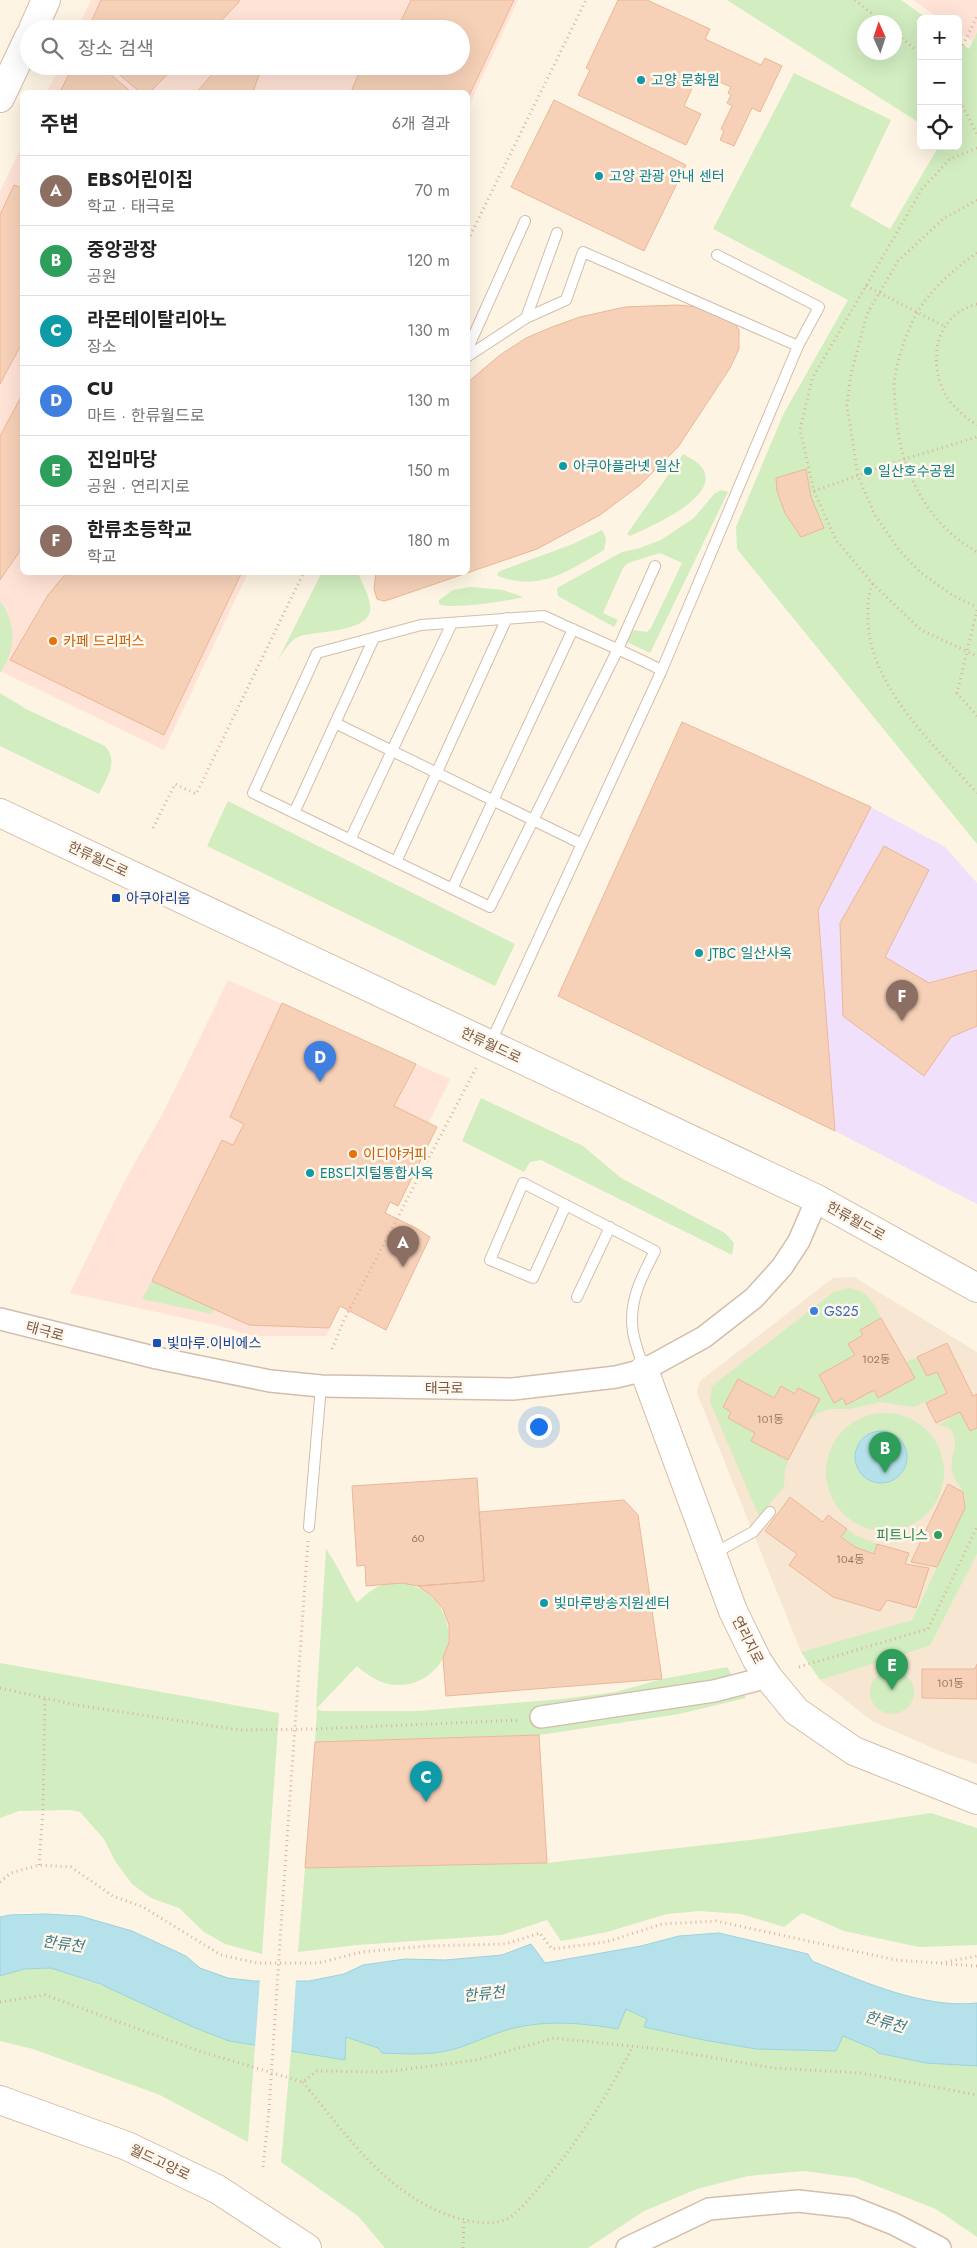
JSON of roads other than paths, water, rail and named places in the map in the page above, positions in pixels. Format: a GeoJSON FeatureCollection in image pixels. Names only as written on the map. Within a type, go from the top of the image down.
{"type":"FeatureCollection","features":[{"type":"Feature","properties":{"kind":"main road"},"geometry":{"type":"LineString","coordinates":[[36,20],[46,0]]}},
{"type":"Feature","properties":{"kind":"main road"},"geometry":{"type":"LineString","coordinates":[[0,98],[20,56]]}},
{"type":"Feature","properties":{"kind":"main road","name":"한류월드로"},"geometry":{"type":"LineString","coordinates":[[0,813],[817,1199],[977,1288]]}},
{"type":"Feature","properties":{"kind":"main road","name":"연리지로"},"geometry":{"type":"LineString","coordinates":[[644,1370],[733,1611],[768,1678],[796,1711],[854,1751],[977,1800]]}},
{"type":"Feature","properties":{"kind":"main road","name":"월드고양로"},"geometry":{"type":"LineString","coordinates":[[0,2100],[127,2146],[217,2189],[307,2248]]}},
{"type":"Feature","properties":{"kind":"street","name":"태극로"},"geometry":{"type":"LineString","coordinates":[[0,1319],[166,1360],[270,1381],[321,1386],[513,1389],[616,1377],[644,1370],[704,1337],[754,1298],[782,1267],[799,1241],[817,1199]]}},
{"type":"Feature","properties":{"kind":"street"},"geometry":{"type":"LineString","coordinates":[[533,1718],[714,1691],[768,1678]]}},
{"type":"Feature","properties":{"kind":"street"},"geometry":{"type":"LineString","coordinates":[[627,2248],[709,2209],[798,2201],[851,2207],[894,2224],[940,2248]]}},
{"type":"Feature","properties":{"kind":"lane"},"geometry":{"type":"LineString","coordinates":[[470,344],[525,221]]}},
{"type":"Feature","properties":{"kind":"lane"},"geometry":{"type":"LineString","coordinates":[[526,318],[557,233]]}},
{"type":"Feature","properties":{"kind":"lane"},"geometry":{"type":"LineString","coordinates":[[470,355],[526,318],[566,300],[583,252],[798,346]]}},
{"type":"Feature","properties":{"kind":"lane"},"geometry":{"type":"LineString","coordinates":[[490,1045],[661,670],[798,346],[819,307],[716,255]]}},
{"type":"Feature","properties":{"kind":"lane"},"geometry":{"type":"LineString","coordinates":[[655,566],[618,649],[490,907],[253,793],[317,653],[421,625],[544,616],[618,649],[661,670]]}},
{"type":"Feature","properties":{"kind":"lane"},"geometry":{"type":"LineString","coordinates":[[396,862],[507,618]]}},
{"type":"Feature","properties":{"kind":"lane"},"geometry":{"type":"LineString","coordinates":[[350,840],[452,623]]}},
{"type":"Feature","properties":{"kind":"lane"},"geometry":{"type":"LineString","coordinates":[[452,889],[573,629]]}},
{"type":"Feature","properties":{"kind":"lane"},"geometry":{"type":"LineString","coordinates":[[294,813],[374,638]]}},
{"type":"Feature","properties":{"kind":"lane"},"geometry":{"type":"LineString","coordinates":[[335,723],[582,844]]}},
{"type":"Feature","properties":{"kind":"lane"},"geometry":{"type":"LineString","coordinates":[[566,1205],[533,1278],[490,1260],[523,1183],[655,1250],[637,1286],[632,1322],[644,1370]]}},
{"type":"Feature","properties":{"kind":"lane"},"geometry":{"type":"LineString","coordinates":[[577,1297],[610,1227]]}},
{"type":"Feature","properties":{"kind":"lane"},"geometry":{"type":"LineString","coordinates":[[306,1530],[321,1386]]}},
{"type":"Feature","properties":{"kind":"lane"},"geometry":{"type":"LineString","coordinates":[[712,1554],[753,1532],[770,1512]]}},
{"type":"Feature","properties":{"kind":"water"},"geometry":{"type":"Polygon","coordinates":[[[881,1431],[895,1435],[903,1443],[907,1457],[903,1471],[895,1479],[881,1483],[867,1479],[859,1471],[855,1457],[859,1443],[867,1435],[881,1431]]]}},
{"type":"Feature","properties":{"kind":"water","name":"한류천"},"geometry":{"type":"Polygon","coordinates":[[[46,1914],[80,1916],[132,1931],[186,1956],[200,1968],[228,1978],[254,1981],[309,1981],[344,1974],[363,1965],[405,1959],[445,1960],[502,1955],[531,1944],[545,1963],[641,1946],[679,1936],[719,1933],[808,1954],[812,1961],[872,1985],[914,1998],[956,2004],[977,2003],[977,2066],[926,2063],[878,2053],[874,2049],[843,2036],[836,2051],[756,2049],[644,2027],[647,2019],[626,2009],[618,2029],[552,2023],[530,2025],[502,2031],[449,2051],[430,2053],[382,2053],[378,2048],[346,2037],[345,2060],[229,2041],[193,2027],[100,1984],[51,1968],[24,1969],[0,1976],[0,1917],[46,1914]]]}},
{"type":"Feature","properties":{"kind":"place","name":"고양 문화원"},"geometry":{"type":"Point","coordinates":[641,80]}},
{"type":"Feature","properties":{"kind":"place","name":"고양 관광 안내 센터"},"geometry":{"type":"Point","coordinates":[599,176]}},
{"type":"Feature","properties":{"kind":"place","name":"아쿠아플라넷 일산"},"geometry":{"type":"Point","coordinates":[563,466]}},
{"type":"Feature","properties":{"kind":"place","name":"일산호수공원"},"geometry":{"type":"Point","coordinates":[868,471]}},
{"type":"Feature","properties":{"kind":"place","name":"카페 드리퍼스"},"geometry":{"type":"Point","coordinates":[53,641]}},
{"type":"Feature","properties":{"kind":"place","name":"아쿠아리움"},"geometry":{"type":"Point","coordinates":[116,898]}},
{"type":"Feature","properties":{"kind":"place","name":"JTBC 일산사옥"},"geometry":{"type":"Point","coordinates":[699,953]}},
{"type":"Feature","properties":{"kind":"place","name":"한류초등학교"},"geometry":{"type":"Point","coordinates":[902,1021]}},
{"type":"Feature","properties":{"kind":"place","name":"CU"},"geometry":{"type":"Point","coordinates":[320,1082]}},
{"type":"Feature","properties":{"kind":"place","name":"이디야커피"},"geometry":{"type":"Point","coordinates":[353,1154]}},
{"type":"Feature","properties":{"kind":"place","name":"EBS디지털통합사옥"},"geometry":{"type":"Point","coordinates":[310,1173]}},
{"type":"Feature","properties":{"kind":"place","name":"EBS어린이집"},"geometry":{"type":"Point","coordinates":[403,1267]}},
{"type":"Feature","properties":{"kind":"place","name":"GS25"},"geometry":{"type":"Point","coordinates":[814,1311]}},
{"type":"Feature","properties":{"kind":"place","name":"빛마루.이비에스"},"geometry":{"type":"Point","coordinates":[157,1343]}},
{"type":"Feature","properties":{"kind":"place","name":"중앙광장"},"geometry":{"type":"Point","coordinates":[885,1473]}},
{"type":"Feature","properties":{"kind":"place","name":"피트니스"},"geometry":{"type":"Point","coordinates":[938,1535]}},
{"type":"Feature","properties":{"kind":"place","name":"빛마루방송지원센터"},"geometry":{"type":"Point","coordinates":[544,1603]}},
{"type":"Feature","properties":{"kind":"place","name":"진입마당"},"geometry":{"type":"Point","coordinates":[892,1690]}},
{"type":"Feature","properties":{"kind":"place","name":"라몬테이탈리아노"},"geometry":{"type":"Point","coordinates":[426,1802]}}]}
